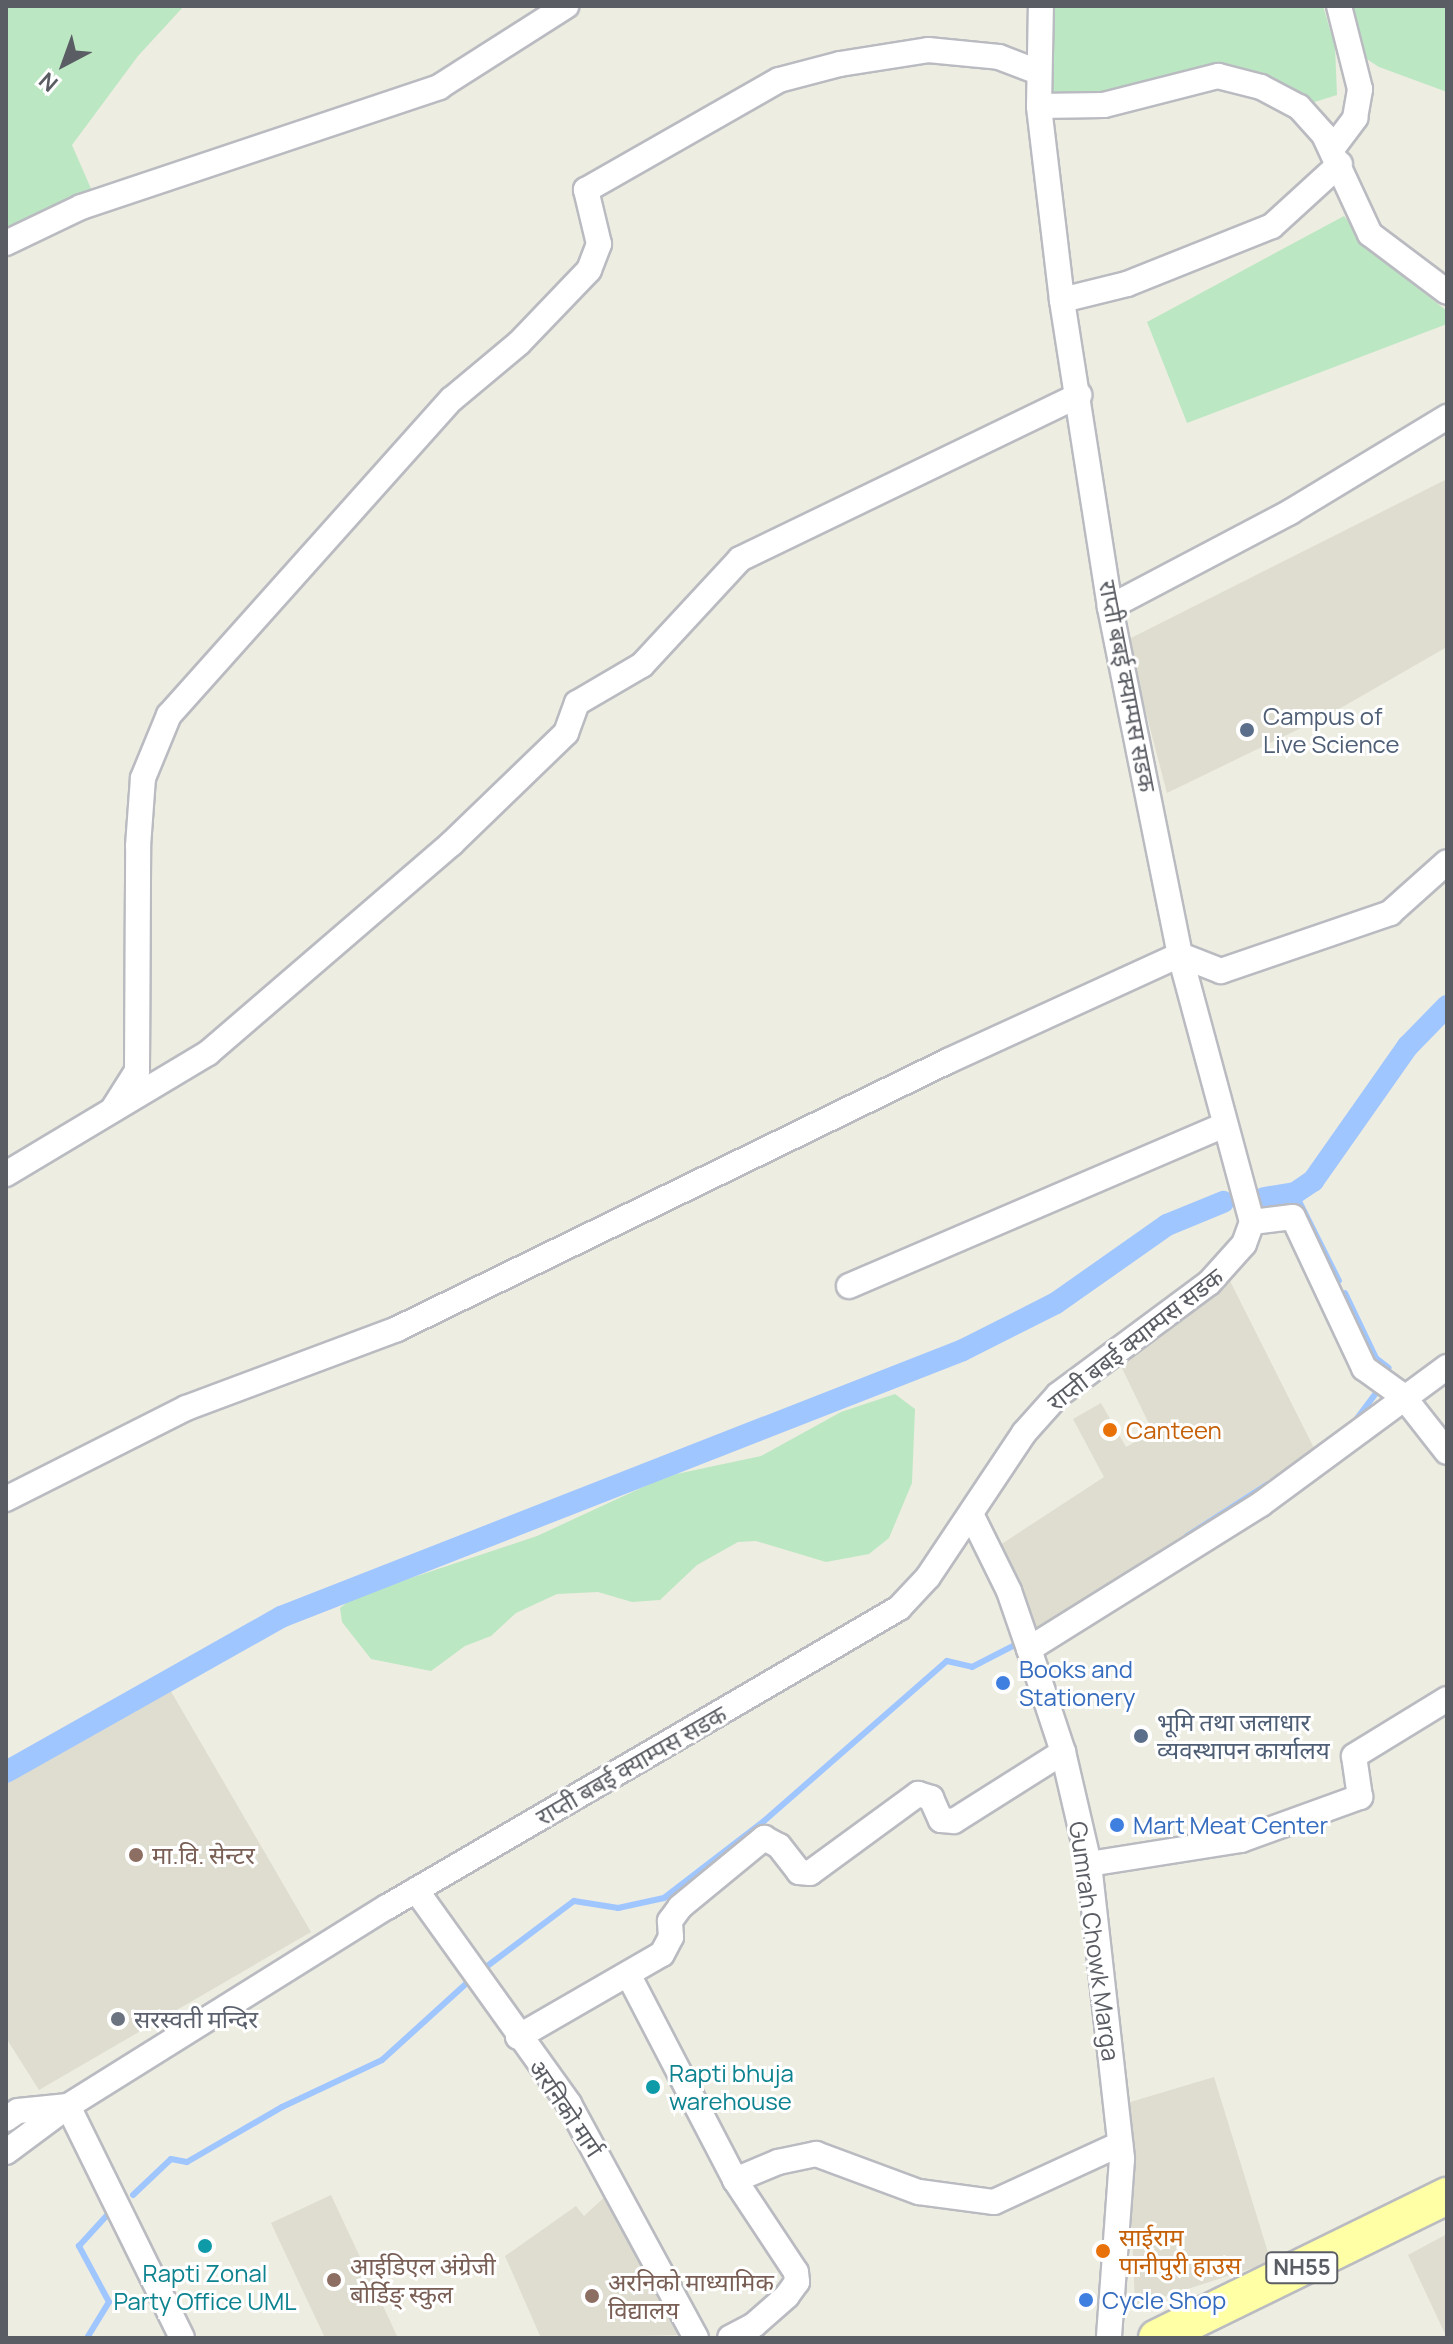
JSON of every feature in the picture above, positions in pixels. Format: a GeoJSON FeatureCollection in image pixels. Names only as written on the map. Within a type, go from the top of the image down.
{"type":"FeatureCollection","features":[{"type":"Feature","properties":{"kind":"main road","name":"NH55"},"geometry":{"type":"LineString","coordinates":[[1157,2338],[1447,2196]]}},
{"type":"Feature","properties":{"kind":"street"},"geometry":{"type":"LineString","coordinates":[[6,243],[81,207],[439,87],[566,6]]}},
{"type":"Feature","properties":{"kind":"street","name":"राप्ती बबई क्याम्पस सडक"},"geometry":{"type":"LineString","coordinates":[[6,2152],[68,2106],[416,1890],[899,1608],[971,1514],[1024,1433],[1058,1395],[1209,1283],[1244,1244],[1252,1222],[1180,955],[1110,607],[1080,395],[1062,300],[1039,106],[1036,71],[1041,6]]}},
{"type":"Feature","properties":{"kind":"street"},"geometry":{"type":"LineString","coordinates":[[1062,300],[1127,284],[1272,226],[1336,156],[1355,118],[1360,89],[1339,6]]}},
{"type":"Feature","properties":{"kind":"street"},"geometry":{"type":"LineString","coordinates":[[113,1109],[137,1071],[138,846],[143,778],[169,715],[452,399],[519,343],[589,270],[599,244],[586,190],[779,80],[825,68],[928,50],[999,57],[1036,71]]}},
{"type":"Feature","properties":{"kind":"street"},"geometry":{"type":"LineString","coordinates":[[1039,106],[1104,105],[1218,76],[1250,83],[1299,107],[1336,156],[1370,234],[1447,292]]}},
{"type":"Feature","properties":{"kind":"street"},"geometry":{"type":"LineString","coordinates":[[6,1174],[208,1053],[441,853],[566,733],[577,703],[642,665],[740,559],[1080,395]]}},
{"type":"Feature","properties":{"kind":"street"},"geometry":{"type":"LineString","coordinates":[[1110,607],[1303,504],[1447,417]]}},
{"type":"Feature","properties":{"kind":"street"},"geometry":{"type":"LineString","coordinates":[[6,1499],[186,1408],[397,1329],[948,1061],[1180,955],[1221,971],[1390,913],[1447,862]]}},
{"type":"Feature","properties":{"kind":"street"},"geometry":{"type":"LineString","coordinates":[[849,1286],[1224,1125]]}},
{"type":"Feature","properties":{"kind":"street"},"geometry":{"type":"LineString","coordinates":[[1252,1222],[1293,1217],[1364,1368],[1403,1396],[1447,1452]]}},
{"type":"Feature","properties":{"kind":"street"},"geometry":{"type":"LineString","coordinates":[[1029,1649],[1261,1504],[1403,1396],[1447,1367]]}},
{"type":"Feature","properties":{"kind":"street","name":"Gumrah Chowk Marga"},"geometry":{"type":"LineString","coordinates":[[971,1514],[1009,1591],[1029,1649],[1063,1752],[1089,1864],[1120,2144],[1118,2270],[1109,2338]]}},
{"type":"Feature","properties":{"kind":"street"},"geometry":{"type":"LineString","coordinates":[[1089,1864],[1241,1840],[1360,1797],[1354,1756],[1447,1699]]}},
{"type":"Feature","properties":{"kind":"street"},"geometry":{"type":"LineString","coordinates":[[518,2037],[629,1976],[662,1954],[671,1937],[670,1921],[680,1907],[764,1838],[779,1846],[799,1872],[810,1873],[918,1794],[931,1798],[941,1820],[954,1821],[1063,1752]]}},
{"type":"Feature","properties":{"kind":"street","name":"अरनिको मार्ग"},"geometry":{"type":"LineString","coordinates":[[416,1890],[518,2037],[569,2104],[696,2338]]}},
{"type":"Feature","properties":{"kind":"street"},"geometry":{"type":"LineString","coordinates":[[629,1976],[735,2180],[796,2272],[797,2282],[754,2325],[730,2338]]}},
{"type":"Feature","properties":{"kind":"street"},"geometry":{"type":"LineString","coordinates":[[6,2119],[18,2111],[68,2106],[182,2338]]}},
{"type":"Feature","properties":{"kind":"street"},"geometry":{"type":"LineString","coordinates":[[735,2180],[778,2162],[816,2154],[919,2192],[994,2202],[1120,2144]]}},
{"type":"Feature","properties":{"kind":"shaded area"},"geometry":{"type":"Polygon","coordinates":[[[1447,479],[1447,647],[1332,713],[1167,793],[1127,640],[1447,479]]]}},
{"type":"Feature","properties":{"kind":"shaded area"},"geometry":{"type":"Polygon","coordinates":[[[1227,1275],[1315,1450],[1037,1630],[1000,1545],[1104,1477],[1073,1419],[1101,1403],[1126,1447],[1153,1432],[1117,1358],[1227,1275]]]}},
{"type":"Feature","properties":{"kind":"shaded area","name":"मा.वि. सेन्टर"},"geometry":{"type":"Polygon","coordinates":[[[169,1688],[311,1932],[39,2090],[6,2038],[6,1778],[169,1688]]]}},
{"type":"Feature","properties":{"kind":"shaded area"},"geometry":{"type":"Polygon","coordinates":[[[1214,2077],[1271,2262],[1135,2306],[1127,2103],[1214,2077]]]}},
{"type":"Feature","properties":{"kind":"shaded area","name":"अरनिको माध्यामिक विद्यालय"},"geometry":{"type":"Polygon","coordinates":[[[610,2192],[681,2335],[541,2338],[505,2256],[576,2206],[584,2216],[610,2192]]]}},
{"type":"Feature","properties":{"kind":"shaded area","name":"आईडिएल अंग्रेजी बोर्डिङ् स्कुल"},"geometry":{"type":"Polygon","coordinates":[[[331,2195],[398,2338],[325,2338],[271,2223],[331,2195]]]}},
{"type":"Feature","properties":{"kind":"shaded area"},"geometry":{"type":"Polygon","coordinates":[[[1447,2234],[1447,2338],[1408,2255],[1447,2234]]]}},
{"type":"Feature","properties":{"kind":"green space"},"geometry":{"type":"Polygon","coordinates":[[[6,6],[184,6],[138,56],[72,145],[99,207],[6,241],[6,6]]]}},
{"type":"Feature","properties":{"kind":"green space"},"geometry":{"type":"Polygon","coordinates":[[[1049,6],[1323,6],[1335,46],[1337,95],[1305,105],[1261,81],[1047,100],[1049,6]]]}},
{"type":"Feature","properties":{"kind":"green space"},"geometry":{"type":"Polygon","coordinates":[[[1347,6],[1447,6],[1447,92],[1379,67],[1359,54],[1347,6]]]}},
{"type":"Feature","properties":{"kind":"green space"},"geometry":{"type":"Polygon","coordinates":[[[1344,216],[1377,256],[1447,311],[1447,324],[1187,423],[1147,322],[1344,216]]]}},
{"type":"Feature","properties":{"kind":"green space"},"geometry":{"type":"Polygon","coordinates":[[[895,1394],[915,1409],[912,1483],[889,1538],[869,1554],[826,1562],[756,1541],[738,1542],[697,1565],[660,1600],[632,1602],[598,1592],[557,1594],[516,1613],[491,1636],[465,1646],[431,1671],[371,1659],[342,1622],[340,1608],[354,1597],[537,1536],[667,1476],[761,1456],[841,1412],[895,1394]]]}},
{"type":"Feature","properties":{"kind":"waterway"},"geometry":{"type":"LineString","coordinates":[[1264,1198],[1295,1193],[1313,1181],[1408,1046],[1447,1006]]}},
{"type":"Feature","properties":{"kind":"waterway"},"geometry":{"type":"LineString","coordinates":[[1295,1193],[1339,1281]]}},
{"type":"Feature","properties":{"kind":"waterway"},"geometry":{"type":"LineString","coordinates":[[6,1772],[281,1617],[963,1350],[1056,1303],[1167,1225],[1223,1202]]}},
{"type":"Feature","properties":{"kind":"waterway"},"geometry":{"type":"LineString","coordinates":[[1345,1293],[1376,1358],[1389,1368]]}},
{"type":"Feature","properties":{"kind":"waterway"},"geometry":{"type":"LineString","coordinates":[[1355,1421],[1375,1394]]}},
{"type":"Feature","properties":{"kind":"waterway"},"geometry":{"type":"LineString","coordinates":[[1187,1536],[1268,1484]]}},
{"type":"Feature","properties":{"kind":"waterway"},"geometry":{"type":"LineString","coordinates":[[486,1967],[574,1901],[618,1908],[664,1898],[764,1821],[947,1661],[972,1667],[1017,1644]]}},
{"type":"Feature","properties":{"kind":"waterway"},"geometry":{"type":"LineString","coordinates":[[133,2195],[171,2159],[187,2162],[282,2107],[382,2060],[468,1982]]}},
{"type":"Feature","properties":{"kind":"waterway"},"geometry":{"type":"LineString","coordinates":[[87,2338],[109,2302],[79,2246],[109,2213]]}},
{"type":"Feature","properties":{"kind":"place","name":"Campus of Live Science"},"geometry":{"type":"Point","coordinates":[1247,730]}},
{"type":"Feature","properties":{"kind":"place","name":"Canteen"},"geometry":{"type":"Point","coordinates":[1110,1430]}},
{"type":"Feature","properties":{"kind":"place","name":"Books and Stationery"},"geometry":{"type":"Point","coordinates":[1003,1683]}},
{"type":"Feature","properties":{"kind":"place","name":"भूमि तथा जलाधार व्यवस्थापन कार्यालय"},"geometry":{"type":"Point","coordinates":[1141,1736]}},
{"type":"Feature","properties":{"kind":"place","name":"Mart Meat Center"},"geometry":{"type":"Point","coordinates":[1117,1825]}},
{"type":"Feature","properties":{"kind":"place","name":"मा.वि. सेन्टर"},"geometry":{"type":"Point","coordinates":[136,1855]}},
{"type":"Feature","properties":{"kind":"place","name":"सरस्वती मन्दिर"},"geometry":{"type":"Point","coordinates":[118,2019]}},
{"type":"Feature","properties":{"kind":"place","name":"Rapti bhuja warehouse"},"geometry":{"type":"Point","coordinates":[653,2087]}},
{"type":"Feature","properties":{"kind":"place","name":"Rapti Zonal Party Office UML"},"geometry":{"type":"Point","coordinates":[205,2246]}},
{"type":"Feature","properties":{"kind":"place","name":"साईराम पानीपुरी हाउस"},"geometry":{"type":"Point","coordinates":[1103,2251]}},
{"type":"Feature","properties":{"kind":"place","name":"आईडिएल अंग्रेजी बोर्डिङ् स्कुल"},"geometry":{"type":"Point","coordinates":[334,2280]}},
{"type":"Feature","properties":{"kind":"place","name":"अरनिको माध्यामिक विद्यालय"},"geometry":{"type":"Point","coordinates":[592,2296]}},
{"type":"Feature","properties":{"kind":"place","name":"Cycle Shop"},"geometry":{"type":"Point","coordinates":[1086,2300]}}]}
